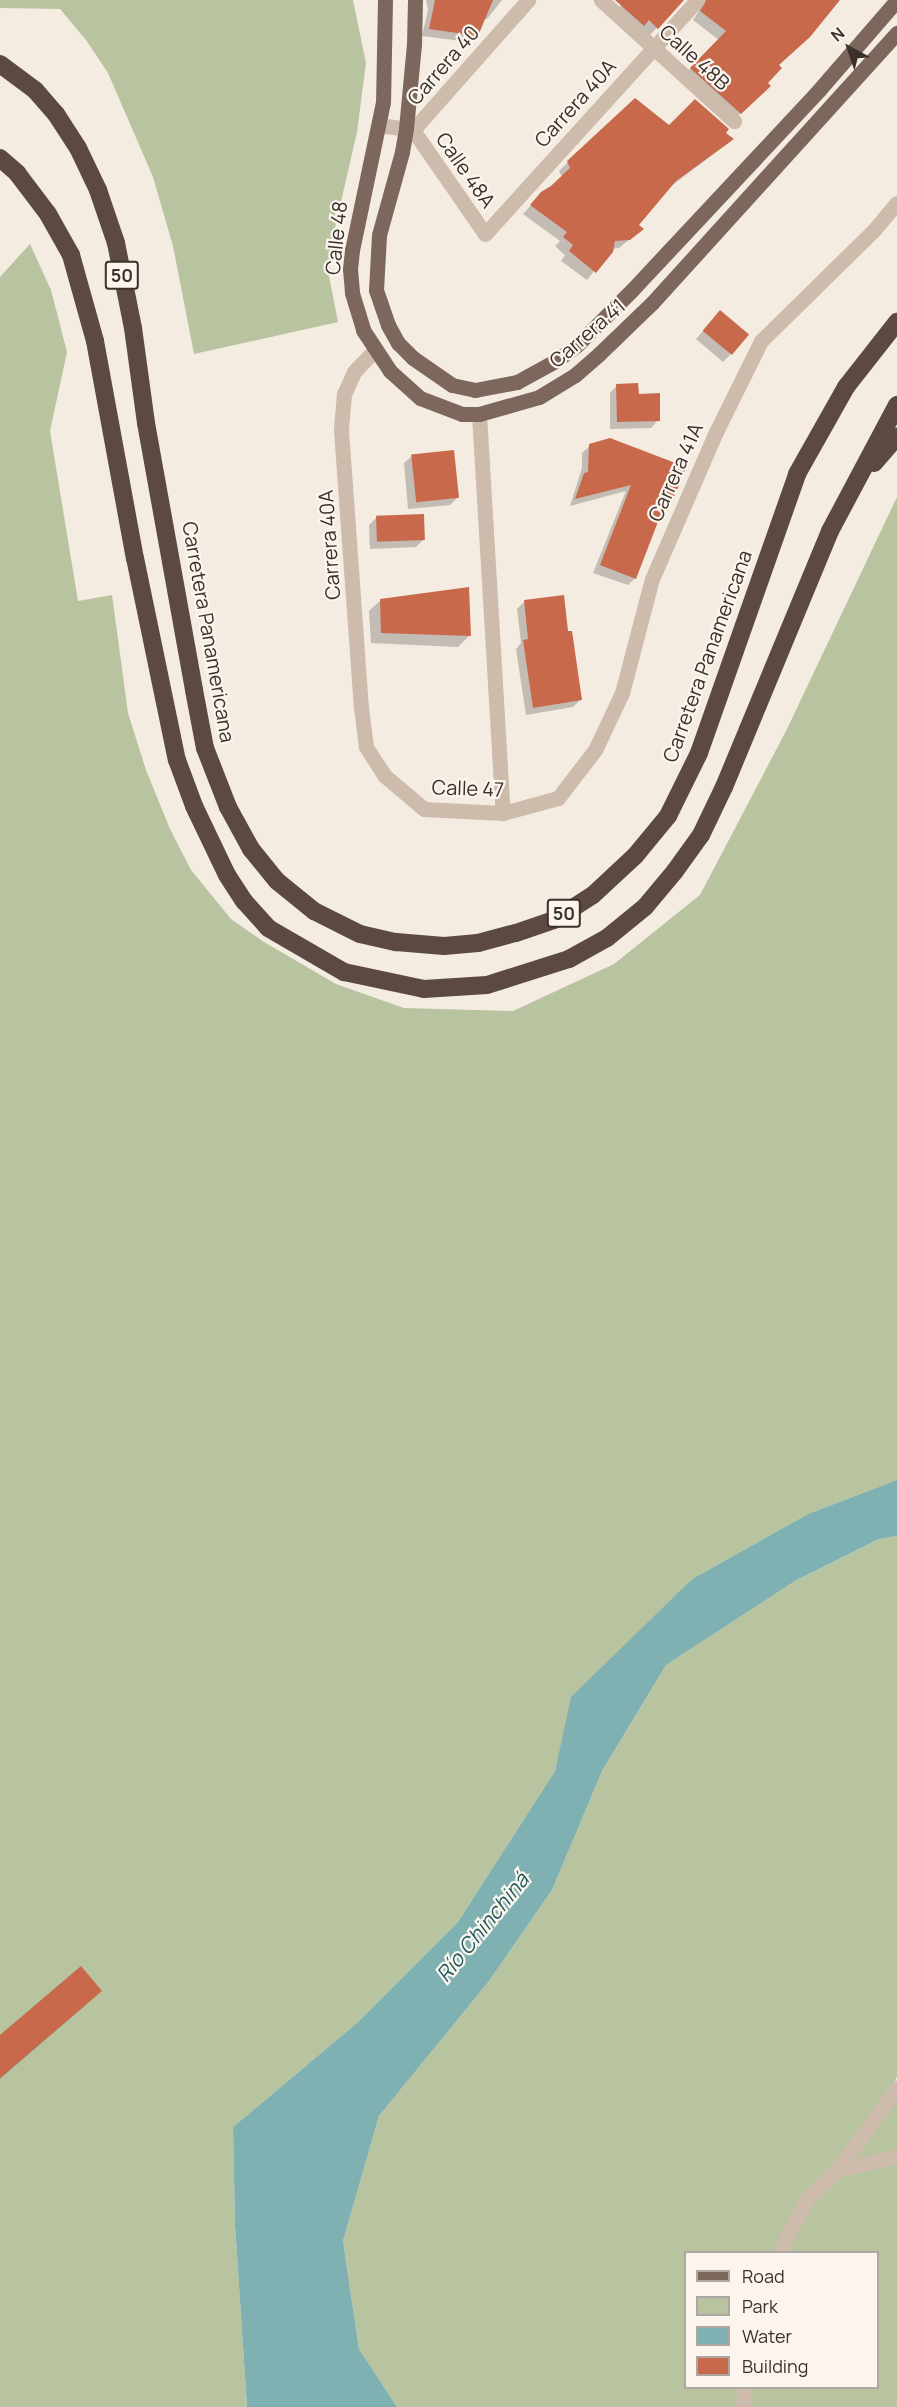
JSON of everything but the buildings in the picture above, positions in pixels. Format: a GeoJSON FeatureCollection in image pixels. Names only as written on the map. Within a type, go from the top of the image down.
{"type":"FeatureCollection","features":[{"type":"Feature","properties":{"kind":"highway","name":"Carretera Panamericana"},"geometry":{"type":"LineString","coordinates":[[0,64],[35,90],[56,114],[78,148],[98,190],[116,243],[133,328],[147,423],[194,690],[206,748],[228,807],[251,849],[277,881],[314,911],[360,934],[396,942],[444,946],[478,944],[554,920],[593,895],[634,856],[668,816],[699,753],[797,474],[846,387],[897,322]]}},
{"type":"Feature","properties":{"kind":"highway","name":"50"},"geometry":{"type":"LineString","coordinates":[[0,158],[17,173],[48,214],[71,255],[95,340],[153,649],[177,760],[194,806],[227,875],[244,901],[268,928],[344,972],[424,989],[452,989],[486,985],[568,959],[597,943],[645,907],[701,835],[724,787],[830,531],[897,405]]}},
{"type":"Feature","properties":{"kind":"highway"},"geometry":{"type":"LineString","coordinates":[[855,484],[897,436]]}},
{"type":"Feature","properties":{"kind":"main road","name":"Calle 48"},"geometry":{"type":"LineString","coordinates":[[385,0],[384,79],[379,125],[363,189],[350,269],[357,315],[375,350],[403,386],[420,398],[462,414],[479,414]]}},
{"type":"Feature","properties":{"kind":"main road"},"geometry":{"type":"LineString","coordinates":[[409,130],[415,0]]}},
{"type":"Feature","properties":{"kind":"main road","name":"Carrera 41"},"geometry":{"type":"LineString","coordinates":[[409,130],[378,242],[376,290],[381,307],[398,343],[428,371],[452,385],[475,390],[518,382],[538,372],[577,345],[632,291],[803,107],[897,0]]}},
{"type":"Feature","properties":{"kind":"main road","name":"Carrera 41"},"geometry":{"type":"LineString","coordinates":[[479,414],[547,393],[575,375],[624,332],[897,33]]}},
{"type":"Feature","properties":{"kind":"street","name":"Carrera 40"},"geometry":{"type":"LineString","coordinates":[[409,130],[528,0]]}},
{"type":"Feature","properties":{"kind":"street","name":"Calle 48B"},"geometry":{"type":"LineString","coordinates":[[601,0],[734,121]]}},
{"type":"Feature","properties":{"kind":"street","name":"Carrera 40A"},"geometry":{"type":"LineString","coordinates":[[485,234],[697,0]]}},
{"type":"Feature","properties":{"kind":"street"},"geometry":{"type":"LineString","coordinates":[[379,125],[409,130]]}},
{"type":"Feature","properties":{"kind":"street","name":"Calle 48A"},"geometry":{"type":"LineString","coordinates":[[409,130],[485,234]]}},
{"type":"Feature","properties":{"kind":"street","name":"Carrera 41A"},"geometry":{"type":"LineString","coordinates":[[558,798],[595,750],[622,693],[652,579],[715,434],[761,341],[874,230],[897,203]]}},
{"type":"Feature","properties":{"kind":"street","name":"Carrera 40A"},"geometry":{"type":"LineString","coordinates":[[366,747],[361,707],[341,430],[344,394],[354,372],[375,350]]}},
{"type":"Feature","properties":{"kind":"street"},"geometry":{"type":"LineString","coordinates":[[479,414],[503,813]]}},
{"type":"Feature","properties":{"kind":"street","name":"Calle 47"},"geometry":{"type":"LineString","coordinates":[[366,747],[386,776],[424,809],[503,813],[558,798]]}},
{"type":"Feature","properties":{"kind":"street"},"geometry":{"type":"LineString","coordinates":[[779,2251],[807,2199],[837,2169],[897,2088]]}},
{"type":"Feature","properties":{"kind":"street"},"geometry":{"type":"LineString","coordinates":[[837,2169],[897,2156]]}},
{"type":"Feature","properties":{"kind":"street"},"geometry":{"type":"LineString","coordinates":[[743,2407],[746,2389]]}},
{"type":"Feature","properties":{"kind":"green space"},"geometry":{"type":"Polygon","coordinates":[[[0,0],[353,0],[366,63],[357,132],[332,241],[329,276],[338,322],[194,354],[173,246],[153,177],[108,73],[86,40],[60,9],[0,8],[0,0]]]}},
{"type":"Feature","properties":{"kind":"green space"},"geometry":{"type":"Polygon","coordinates":[[[30,244],[51,290],[67,352],[50,431],[78,601],[112,595],[128,713],[146,770],[170,829],[191,870],[231,919],[264,942],[336,984],[404,1008],[513,1011],[614,964],[700,895],[787,729],[897,497],[897,1480],[808,1514],[692,1579],[572,1697],[555,1771],[458,1922],[357,2023],[233,2127],[235,2225],[247,2407],[0,2407],[0,277],[30,244]]]}},
{"type":"Feature","properties":{"kind":"green space"},"geometry":{"type":"Polygon","coordinates":[[[897,1536],[897,2077],[894,2083],[897,2097],[897,2407],[397,2407],[359,2349],[343,2241],[379,2116],[489,1981],[552,1890],[602,1771],[666,1665],[795,1581],[879,1539],[897,1536]]]}},
{"type":"Feature","properties":{"kind":"water","name":"Río Chinchiná"},"geometry":{"type":"Polygon","coordinates":[[[897,1480],[897,1536],[879,1539],[795,1581],[666,1665],[602,1771],[552,1890],[489,1981],[379,2116],[343,2241],[359,2349],[397,2407],[247,2407],[235,2225],[233,2127],[357,2023],[458,1922],[555,1771],[571,1697],[692,1579],[808,1514],[897,1480]]]}}]}
